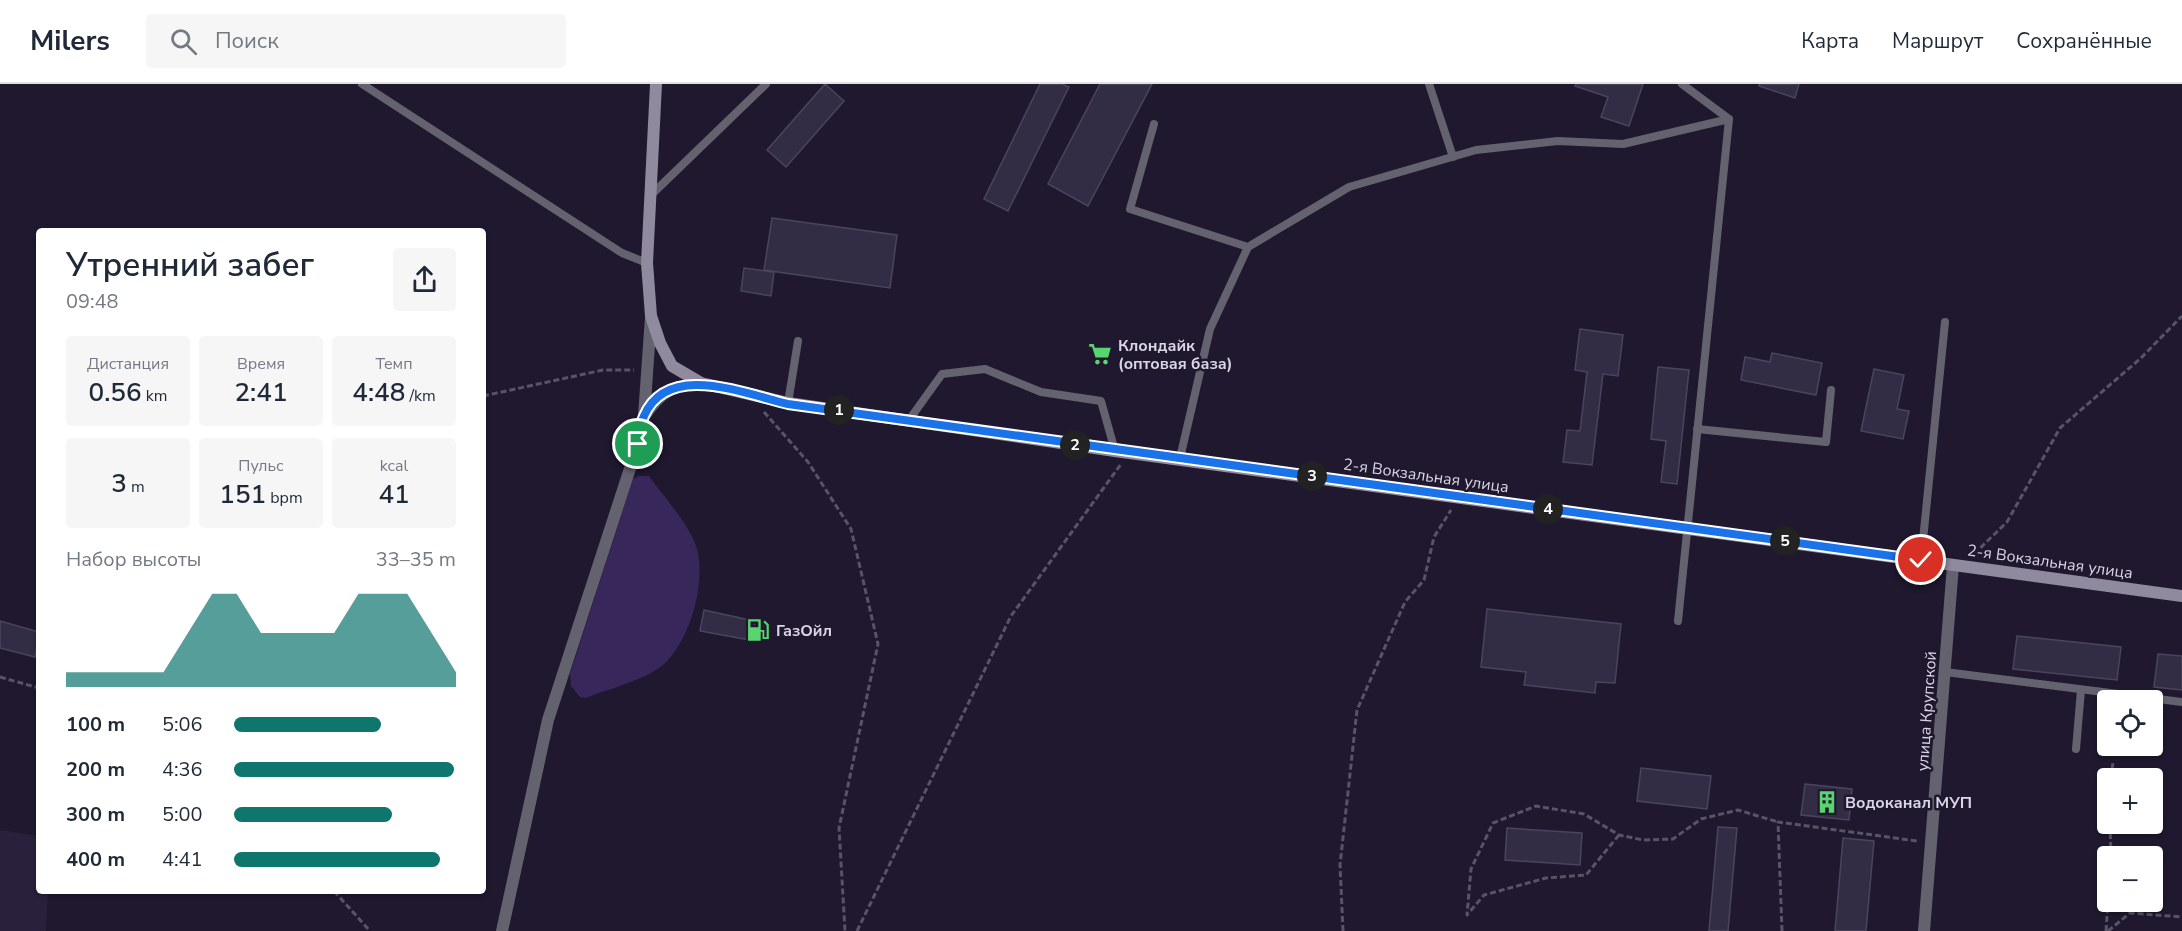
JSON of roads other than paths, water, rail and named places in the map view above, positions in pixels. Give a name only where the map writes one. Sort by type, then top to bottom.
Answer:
[{"type":"main road","points":[[651,316],[647,263],[656,84]]},
{"type":"main road","name":"2-я Вокзальная улица","points":[[651,316],[660,343],[672,366],[701,383],[788,404],[1115,451],[1460,496],[2182,596]]},
{"type":"street","points":[[502,931],[548,720],[638,444],[644,416],[651,316]]},
{"type":"street","points":[[644,416],[655,400],[667,390],[701,383]]},
{"type":"street","name":"улица Крупской","points":[[1924,931],[1944,672],[1958,565]]},
{"type":"lane","points":[[362,84],[622,253],[647,263]]},
{"type":"lane","points":[[649,196],[766,84]]},
{"type":"lane","points":[[1429,84],[1453,157]]},
{"type":"lane","points":[[1682,84],[1729,119]]},
{"type":"lane","points":[[1180,458],[1210,329],[1248,247],[1349,187],[1476,150],[1558,141],[1623,144],[1729,119]]},
{"type":"lane","points":[[1678,621],[1729,119]]},
{"type":"lane","points":[[1154,124],[1130,209],[1248,247]]},
{"type":"lane","points":[[1921,560],[1945,322]]},
{"type":"lane","points":[[788,404],[798,341]]},
{"type":"lane","points":[[909,420],[942,374],[984,369],[1041,392],[1101,401],[1115,451]]},
{"type":"lane","points":[[1697,429],[1826,442],[1831,390]]},
{"type":"lane","points":[[1944,672],[2182,702]]},
{"type":"lane","points":[[2076,749],[2081,690]]},
{"type":"place","name":"Клондайк (оптовая база)","points":[[1100,354]]},
{"type":"place","name":"ГазОйл","points":[[758,630]]},
{"type":"place","name":"Водоканал МУП","points":[[1827,802]]}]
